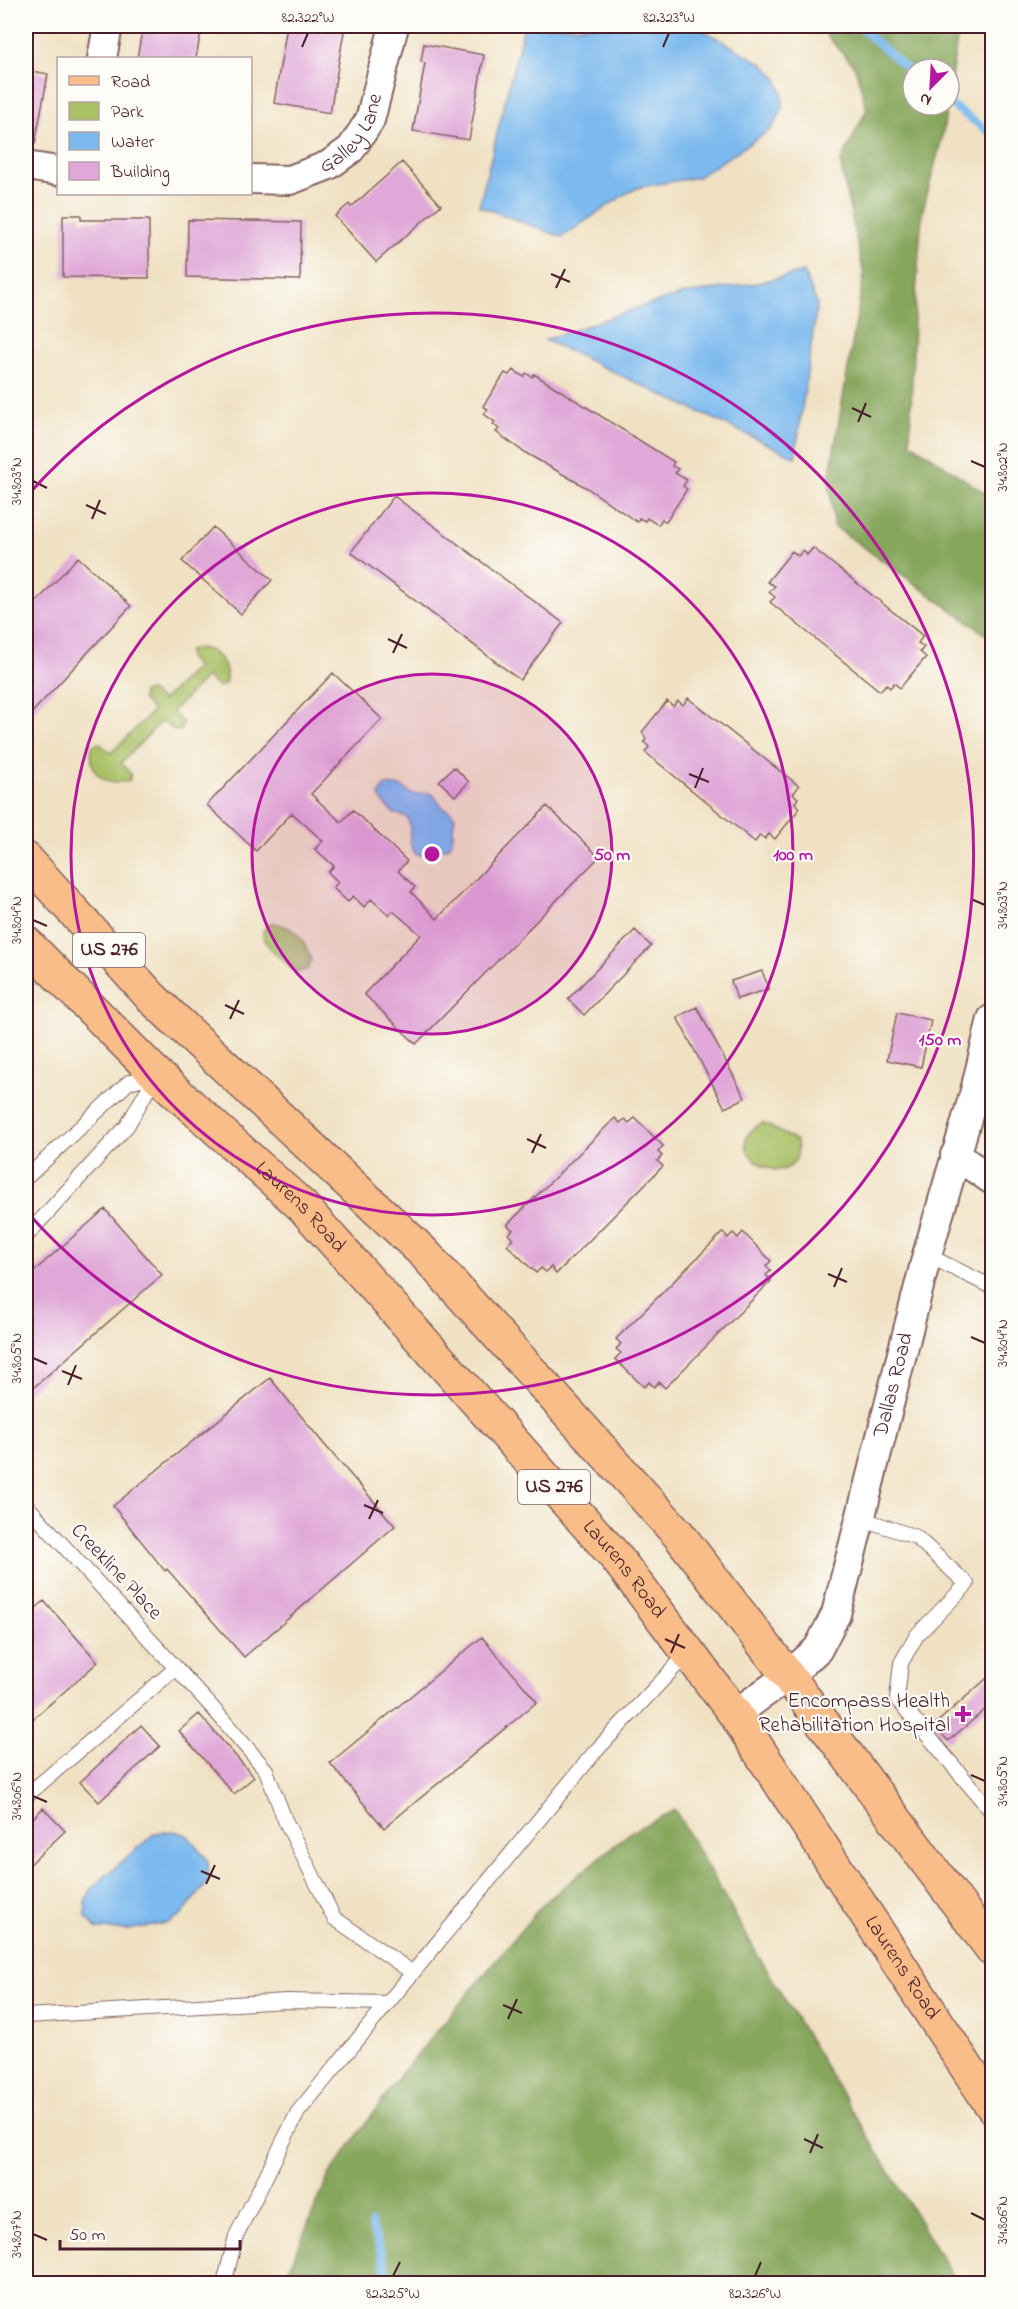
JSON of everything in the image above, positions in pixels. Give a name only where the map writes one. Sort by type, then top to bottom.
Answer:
[{"type":"main road","name":"US 276","points":[[26,859],[152,998],[423,1252],[679,1535],[993,1949]]},
{"type":"main road","name":"Laurens Road","points":[[26,943],[156,1074],[302,1206],[615,1557],[735,1714],[993,2106]]},
{"type":"main road","points":[[156,1074],[195,1039]]},
{"type":"street","points":[[102,57],[108,26]]},
{"type":"street","name":"Galley Lane","points":[[252,179],[290,180],[329,165],[351,149],[370,120],[394,26]]},
{"type":"street","points":[[26,166],[57,171]]},
{"type":"street","name":"Dallas Road","points":[[735,1714],[788,1676],[818,1649],[836,1614],[927,1255],[975,1091],[993,1019]]},
{"type":"street","points":[[955,1155],[993,1180]]},
{"type":"lane","points":[[26,1178],[129,1082],[156,1074]]},
{"type":"lane","points":[[26,1236],[127,1126],[156,1074]]},
{"type":"lane","points":[[927,1255],[993,1287]]},
{"type":"lane","name":"Creekline Place","points":[[26,1505],[235,1732],[266,1770],[285,1820],[334,1918],[413,1973]]},
{"type":"lane","points":[[860,1518],[916,1537],[967,1584],[917,1635],[901,1663],[897,1699],[993,1812]]},
{"type":"lane","points":[[224,2283],[236,2236],[298,2112],[594,1753],[688,1653]]},
{"type":"lane","points":[[26,1796],[176,1668]]},
{"type":"lane","points":[[26,2016],[287,2001],[388,2003]]},
{"type":"green space","points":[[818,26],[959,26],[954,57],[901,57],[901,117],[945,117],[922,213],[914,321],[910,442],[992,498],[992,639],[834,526],[829,479],[864,275],[840,163],[867,109],[855,67]]},
{"type":"green space","points":[[201,648],[218,656],[222,661],[226,671],[225,684],[218,687],[206,677],[172,712],[183,723],[181,731],[175,731],[162,721],[121,763],[131,774],[129,781],[111,781],[99,776],[92,764],[92,746],[99,743],[111,753],[153,711],[142,699],[143,692],[150,691],[162,701],[197,667],[189,659],[188,652],[191,649]]},
{"type":"green space","points":[[272,923],[287,927],[302,940],[311,960],[308,969],[300,972],[294,971],[270,947],[263,934],[265,928]]},
{"type":"green space","points":[[763,1123],[797,1141],[796,1159],[788,1168],[775,1169],[762,1165],[752,1156],[746,1146],[749,1134]]},
{"type":"green space","points":[[675,1810],[759,1957],[957,2283],[283,2283],[329,2175],[401,2074],[543,1904],[631,1832]]},
{"type":"water","points":[[524,26],[696,26],[763,64],[776,77],[782,92],[783,107],[770,130],[698,177],[640,187],[627,193],[562,237],[479,206]]},
{"type":"water","points":[[804,272],[817,304],[795,457],[545,340],[684,294],[757,283]]},
{"type":"water","points":[[385,785],[402,787],[412,794],[432,793],[443,808],[449,810],[455,817],[449,847],[428,856],[416,854],[410,840],[407,819],[394,814],[379,796]]},
{"type":"water","points":[[174,1831],[187,1835],[208,1860],[208,1882],[182,1915],[169,1923],[127,1930],[97,1929],[86,1917],[85,1901],[94,1886],[155,1833]]},
{"type":"building","points":[[143,26],[202,26],[196,57],[137,57]]},
{"type":"building","points":[[287,26],[345,26],[330,113],[274,103]]},
{"type":"building","points":[[424,44],[484,55],[469,140],[413,131],[425,63],[421,62]]},
{"type":"building","points":[[26,70],[48,74],[35,144],[26,143]]},
{"type":"building","points":[[402,162],[441,205],[376,262],[335,216],[349,204],[351,207]]},
{"type":"building","points":[[63,215],[81,215],[81,220],[149,220],[149,278],[63,277]]},
{"type":"building","points":[[188,220],[301,222],[300,280],[187,277]]},
{"type":"building","points":[[513,370],[524,377],[526,373],[532,377],[534,374],[674,462],[672,466],[678,469],[675,473],[687,480],[683,486],[687,489],[666,522],[662,519],[658,525],[647,518],[645,521],[639,518],[637,522],[496,432],[499,429],[493,424],[495,422],[484,414],[488,409],[483,406],[505,373],[509,375]]},
{"type":"building","points":[[394,496],[563,623],[520,680],[351,552]]},
{"type":"building","points":[[213,527],[272,580],[241,614],[182,561]]},
{"type":"building","points":[[813,548],[923,636],[918,643],[924,647],[920,652],[926,657],[900,688],[894,683],[890,688],[886,684],[880,691],[770,602],[775,597],[769,592],[775,586],[767,582],[792,551],[798,556],[803,550],[807,555]]},
{"type":"building","points":[[78,557],[131,606],[26,719],[26,613]]},
{"type":"building","points":[[333,673],[382,719],[311,794],[341,822],[353,810],[407,861],[398,871],[415,887],[411,892],[437,919],[547,806],[599,857],[416,1044],[364,994],[421,935],[393,911],[389,915],[371,899],[364,907],[353,896],[348,902],[333,888],[338,882],[328,872],[334,866],[315,849],[323,841],[292,813],[256,851],[207,805]]},
{"type":"building","points":[[688,698],[799,786],[793,794],[798,798],[795,803],[800,808],[775,839],[769,834],[765,839],[760,835],[755,842],[645,752],[649,747],[644,742],[646,739],[642,732],[667,701],[673,706],[678,701],[683,705]]},
{"type":"building","points":[[454,767],[469,782],[455,796],[439,781]]},
{"type":"building","points":[[635,930],[651,946],[584,1015],[568,999]]},
{"type":"building","points":[[762,971],[769,989],[737,999],[731,981]]},
{"type":"building","points":[[697,1007],[745,1098],[725,1108],[677,1017]]},
{"type":"building","points":[[897,1013],[931,1020],[921,1067],[887,1060]]},
{"type":"building","points":[[615,1118],[620,1123],[625,1119],[629,1123],[635,1118],[663,1146],[658,1152],[662,1156],[657,1161],[663,1166],[556,1274],[551,1267],[546,1272],[541,1268],[536,1273],[507,1245],[513,1239],[508,1234],[513,1230],[507,1225]]},
{"type":"building","points":[[105,1209],[162,1275],[26,1394],[26,1278]]},
{"type":"building","points":[[723,1232],[728,1238],[733,1233],[738,1238],[743,1232],[771,1261],[766,1266],[771,1271],[766,1275],[771,1281],[665,1388],[659,1382],[654,1387],[649,1382],[644,1387],[615,1359],[621,1353],[616,1349],[621,1344],[616,1339]]},
{"type":"building","points":[[270,1378],[395,1526],[244,1657],[167,1569],[165,1571],[113,1506]]},
{"type":"building","points":[[44,1601],[98,1662],[26,1725],[26,1617]]},
{"type":"building","points":[[482,1637],[537,1702],[384,1828],[330,1763]]},
{"type":"building","name":"Encompass Health Rehabilitation Hospital","points":[[993,1673],[993,1703],[948,1741],[934,1725]]},
{"type":"building","points":[[199,1714],[254,1777],[234,1794],[179,1731]]},
{"type":"building","points":[[141,1725],[160,1746],[99,1802],[80,1782]]},
{"type":"building","points":[[43,1808],[65,1831],[26,1868],[26,1825]]},
{"type":"waterway","points":[[858,26],[901,64]]},
{"type":"waterway","points":[[961,112],[992,134]]},
{"type":"waterway","points":[[371,2223],[389,2284]]},
{"type":"place","name":"Encompass Health Rehabilitation Hospital","points":[[963,1714]]}]
